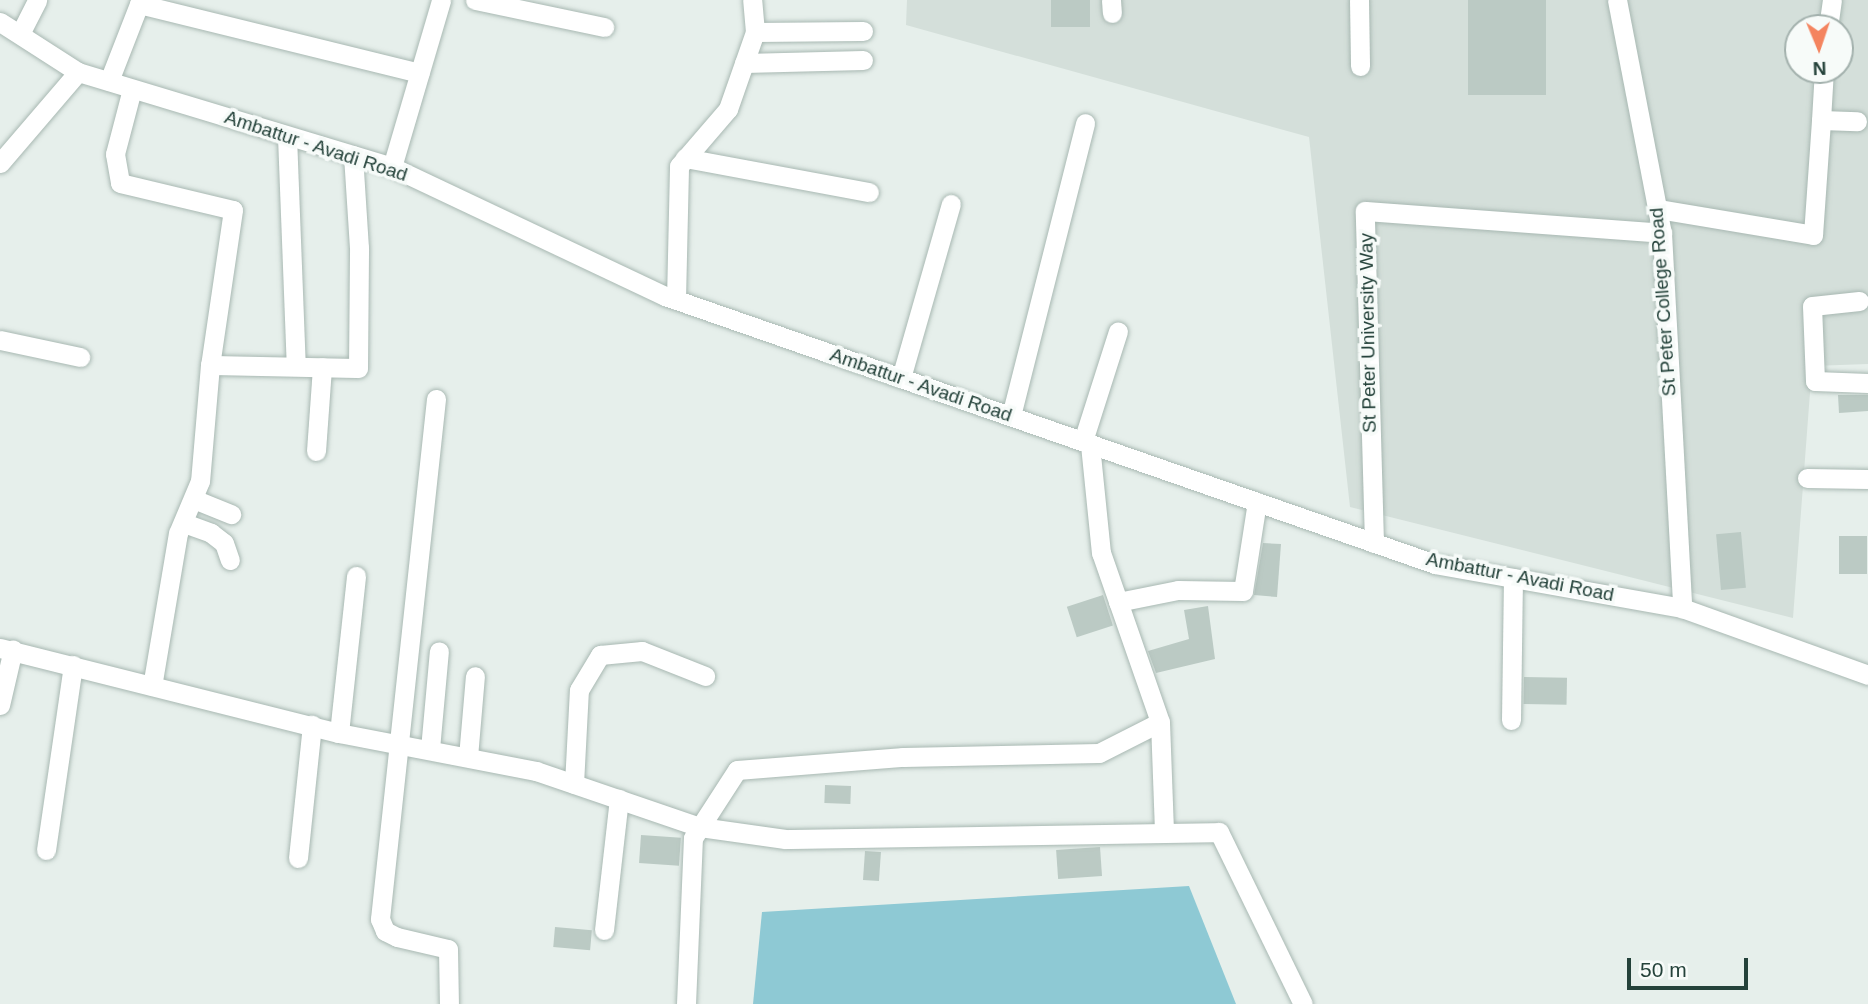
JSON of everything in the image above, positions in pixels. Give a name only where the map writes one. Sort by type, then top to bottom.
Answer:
[{"type":"street","points":[[20,34],[37,0]]},
{"type":"street","points":[[392,167],[441,0]]},
{"type":"street","points":[[474,0],[604,27]]},
{"type":"street","points":[[676,300],[679,166],[728,109],[755,32],[752,0]]},
{"type":"street","points":[[1359,0],[1360,66]]},
{"type":"street","name":"St Peter College Road","points":[[1618,0],[1662,233],[1682,608]]},
{"type":"street","points":[[109,81],[141,2],[420,73]]},
{"type":"street","name":"Ambattur - Avadi Road","points":[[0,22],[78,72],[392,167],[676,300],[1435,564],[1682,608],[1868,676]]},
{"type":"street","points":[[755,32],[863,31]]},
{"type":"street","points":[[744,63],[863,60]]},
{"type":"street","points":[[0,163],[78,72]]},
{"type":"street","points":[[1658,209],[1813,235],[1823,84]]},
{"type":"street","points":[[132,89],[115,154],[120,183],[233,210],[210,365],[196,500],[184,523],[152,687]]},
{"type":"street","points":[[1821,120],[1857,121]]},
{"type":"street","points":[[1011,416],[1085,123]]},
{"type":"street","points":[[287,135],[296,366]]},
{"type":"street","points":[[210,365],[358,368],[359,248],[353,155]]},
{"type":"street","points":[[685,158],[869,192]]},
{"type":"street","points":[[901,378],[951,204]]},
{"type":"street","name":"St Peter University Way","points":[[1374,543],[1365,211],[1662,233]]},
{"type":"street","points":[[1859,301],[1812,306],[1815,381],[1868,383]]},
{"type":"street","points":[[1118,331],[1087,443],[1101,553],[1160,722],[1164,832]]},
{"type":"street","points":[[0,340],[80,357]]},
{"type":"street","points":[[316,451],[322,367]]},
{"type":"street","points":[[436,399],[380,919],[385,931],[397,937],[448,949],[449,1004]]},
{"type":"street","points":[[1807,478],[1868,479]]},
{"type":"street","points":[[196,500],[231,514]]},
{"type":"street","points":[[1118,602],[1178,590],[1242,591],[1257,502]]},
{"type":"street","points":[[184,523],[211,533],[223,543],[230,560]]},
{"type":"street","points":[[339,733],[356,576]]},
{"type":"street","points":[[1511,720],[1513,578]]},
{"type":"street","points":[[0,705],[7,649],[339,733],[468,757],[575,784],[700,827],[785,839],[1219,832],[1303,1004]]},
{"type":"street","points":[[430,749],[439,650]]},
{"type":"street","points":[[575,784],[579,690],[600,654],[642,651],[705,676]]},
{"type":"street","points":[[46,850],[73,665]]},
{"type":"street","points":[[468,757],[475,676]]},
{"type":"street","points":[[686,1004],[693,838],[737,770],[904,757],[1099,753],[1160,722]]},
{"type":"street","points":[[298,858],[312,725]]},
{"type":"street","points":[[604,930],[619,799]]},
{"type":"shaded area","points":[[907,0],[1868,0],[1868,364],[1812,366],[1793,618],[1350,507],[1309,137],[906,25]]},
{"type":"water","points":[[1189,886],[1236,1004],[753,1004],[762,912]]},
{"type":"building","points":[[1051,0],[1090,0],[1090,27],[1051,27]]},
{"type":"building","points":[[1468,0],[1546,0],[1546,95],[1468,95]]},
{"type":"building","points":[[1838,395],[1868,395],[1868,411],[1839,413]]},
{"type":"building","points":[[1741,532],[1746,588],[1721,590],[1716,534]]},
{"type":"building","points":[[1839,536],[1867,536],[1867,574],[1839,574]]},
{"type":"building","points":[[1263,543],[1281,544],[1277,597],[1254,595]]},
{"type":"building","points":[[1103,595],[1113,625],[1077,637],[1067,607]]},
{"type":"building","points":[[1208,606],[1215,659],[1156,673],[1148,651],[1189,639],[1184,610]]},
{"type":"building","points":[[1524,677],[1567,678],[1567,705],[1524,704]]},
{"type":"building","points":[[825,785],[851,786],[850,804],[824,803]]},
{"type":"building","points":[[641,835],[681,838],[679,866],[639,863]]},
{"type":"building","points":[[1100,847],[1102,876],[1058,879],[1056,850]]},
{"type":"building","points":[[865,851],[881,852],[879,881],[863,880]]},
{"type":"building","points":[[555,927],[592,930],[590,950],[553,947]]}]
